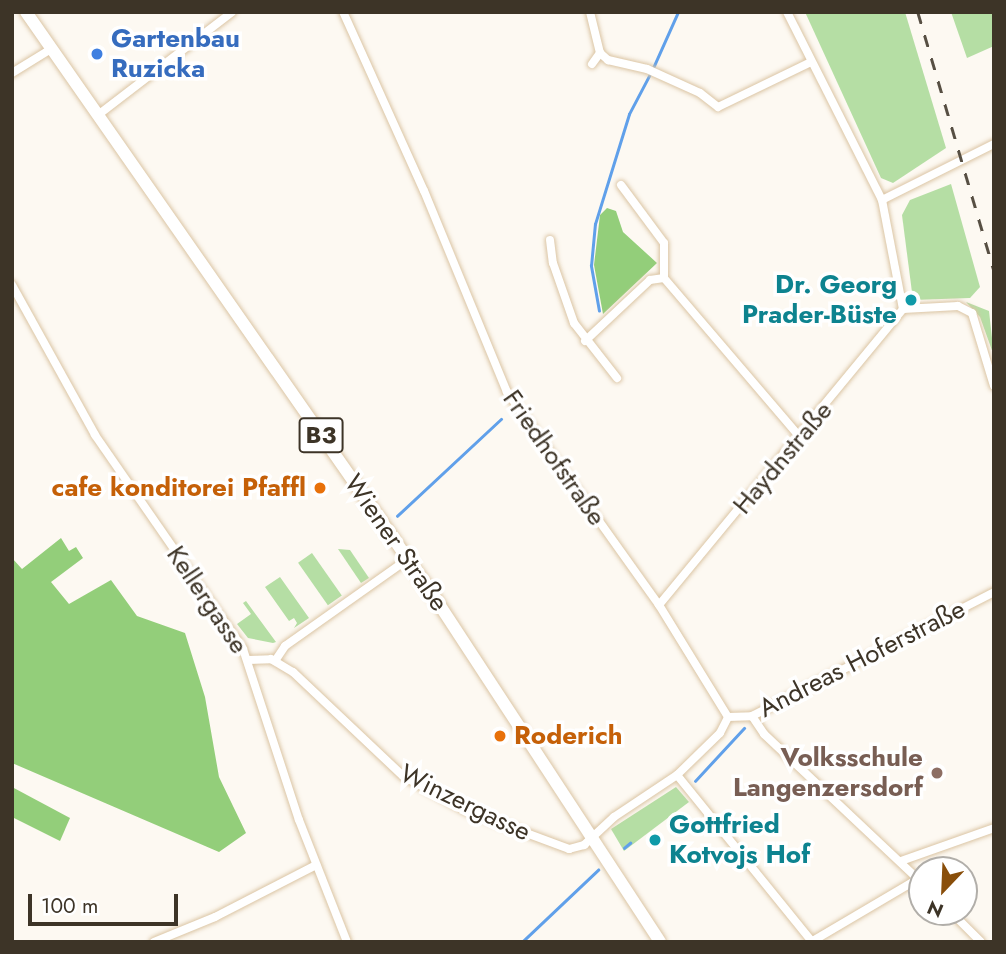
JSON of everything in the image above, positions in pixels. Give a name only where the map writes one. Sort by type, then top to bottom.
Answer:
[{"type":"main road","name":"Wiener Straße","points":[[26,12],[408,559],[594,836],[660,942]]},
{"type":"street","points":[[98,116],[232,12]]},
{"type":"street","name":"Friedhofstraße","points":[[343,12],[424,191],[507,392],[659,605],[728,717]]},
{"type":"street","points":[[590,12],[600,53],[617,64],[647,69],[700,93],[718,107],[811,62]]},
{"type":"street","points":[[788,12],[882,200],[903,309],[958,306],[972,313],[994,386]]},
{"type":"street","points":[[12,73],[51,49]]},
{"type":"street","points":[[592,64],[600,53]]},
{"type":"street","points":[[882,200],[994,144]]},
{"type":"street","points":[[621,186],[664,243],[664,278],[800,437]]},
{"type":"street","points":[[550,240],[553,263],[585,341],[617,378]]},
{"type":"street","points":[[585,341],[650,280],[664,278]]},
{"type":"street","name":"Kellergasse","points":[[12,285],[95,435],[248,660],[316,865],[347,942]]},
{"type":"street","name":"Haydnstraße","points":[[659,605],[903,309]]},
{"type":"street","points":[[248,660],[275,661],[285,646],[408,559]]},
{"type":"street","name":"Andreas Hoferstraße","points":[[728,717],[752,716],[994,592]]},
{"type":"street","name":"Winzergasse","points":[[275,661],[299,677],[403,776],[467,811],[565,848],[580,848],[594,836]]},
{"type":"street","points":[[752,716],[764,734],[908,868]]},
{"type":"street","points":[[594,836],[677,775],[720,733],[728,717]]},
{"type":"street","points":[[677,775],[812,942],[908,888]]},
{"type":"street","points":[[901,861],[994,828]]},
{"type":"street","points":[[154,942],[206,921],[316,865]]},
{"type":"street","points":[[965,926],[981,942]]},
{"type":"green space","points":[[805,12],[905,12],[946,148],[893,183],[881,178]]},
{"type":"green space","points":[[951,12],[994,12],[994,46],[967,58]]},
{"type":"green space","points":[[951,184],[980,287],[970,298],[913,300],[902,215],[910,200]]},
{"type":"green space","points":[[607,208],[616,211],[623,232],[657,263],[603,314],[594,265],[600,215]]},
{"type":"green space","points":[[966,302],[989,311],[994,356],[980,317]]},
{"type":"green space","points":[[61,538],[69,551],[76,547],[83,558],[51,582],[69,604],[111,580],[137,616],[185,633],[205,697],[219,777],[246,833],[219,852],[12,763],[12,558],[22,569]]},
{"type":"green space","points":[[338,549],[350,550],[369,578],[361,583]]},
{"type":"green space","points":[[312,553],[342,596],[328,605],[298,563]]},
{"type":"green space","points":[[280,577],[309,618],[294,628],[297,623],[294,618],[289,621],[265,587]]},
{"type":"green space","points":[[246,601],[276,642],[248,638],[237,624],[251,614],[243,603]]},
{"type":"green space","points":[[12,787],[70,818],[60,841],[12,817]]},
{"type":"green space","points":[[676,787],[689,802],[624,851],[611,829]]},
{"type":"waterway","points":[[653,68],[678,12]]},
{"type":"waterway","points":[[599,311],[591,266],[595,224],[629,114],[650,74]]},
{"type":"waterway","points":[[397,516],[501,419]]},
{"type":"waterway","points":[[695,781],[744,728]]},
{"type":"waterway","points":[[624,848],[630,843]]},
{"type":"waterway","points":[[522,942],[598,870]]},
{"type":"railway","points":[[918,12],[994,271]]},
{"type":"place","name":"Gartenbau Ruzicka","points":[[97,54]]},
{"type":"place","name":"Dr. Georg Prader-Büste","points":[[911,300]]},
{"type":"place","name":"cafe konditorei Pfaffl","points":[[320,488]]},
{"type":"place","name":"Roderich","points":[[500,736]]},
{"type":"place","name":"Volksschule Langenzersdorf","points":[[937,773]]},
{"type":"place","name":"Gottfried Kotvojs Hof","points":[[655,840]]}]
